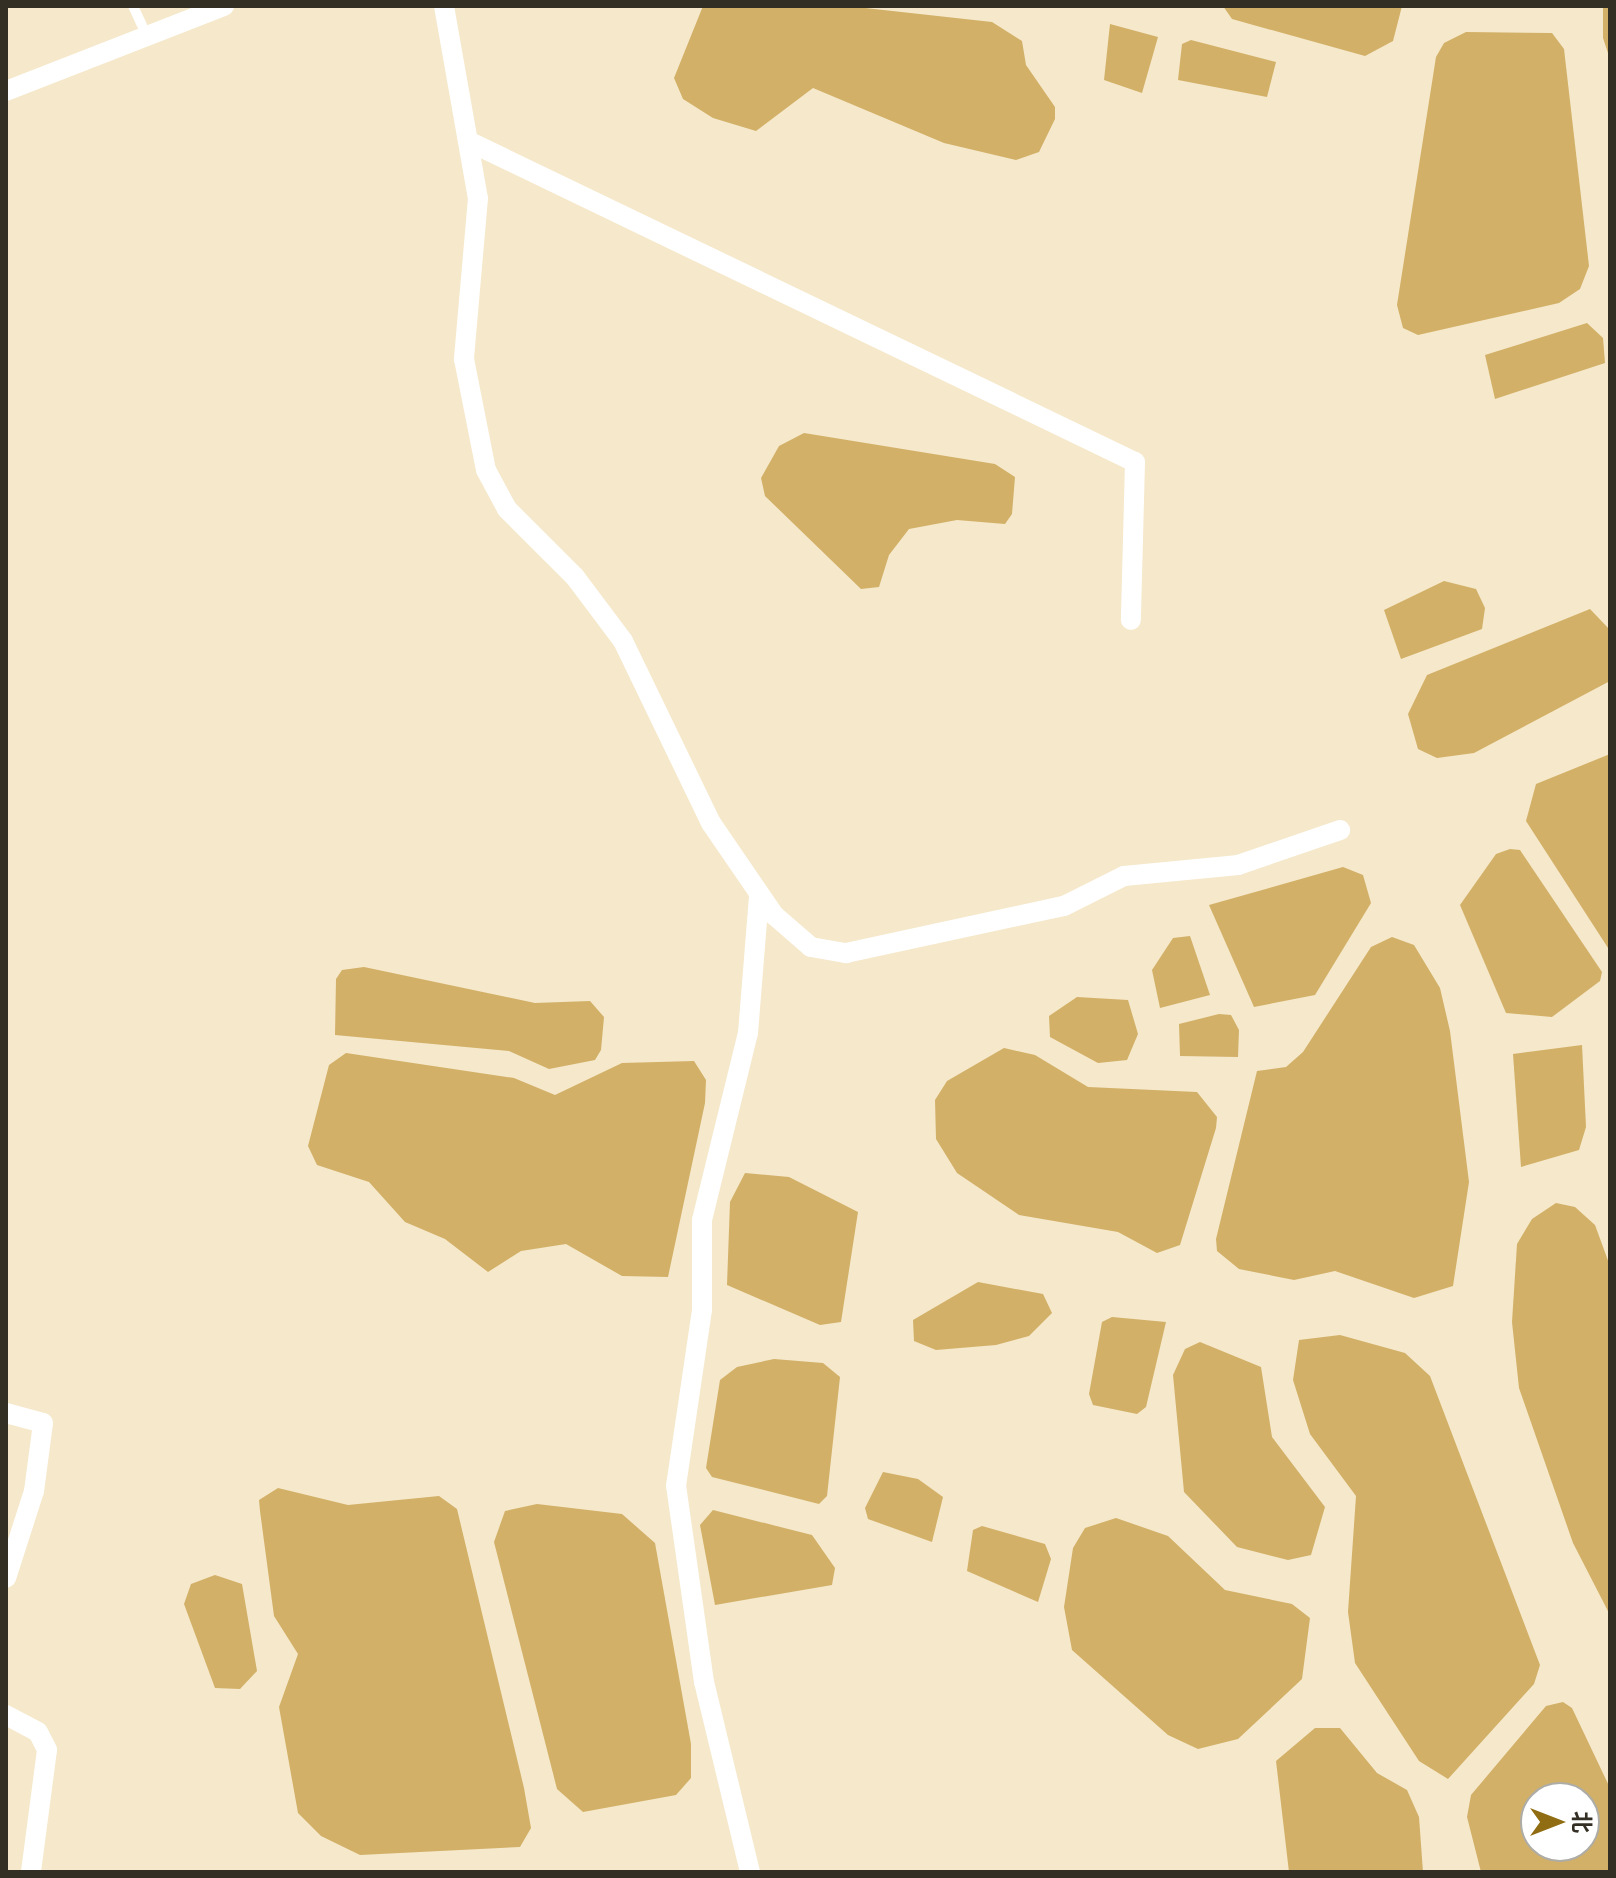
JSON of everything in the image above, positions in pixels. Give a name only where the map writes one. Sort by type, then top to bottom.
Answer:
[{"type":"street","points":[[6,91],[224,6]]},
{"type":"street","points":[[444,6],[478,198],[464,359],[486,470],[507,509],[575,577],[623,641],[711,823],[759,896],[811,947],[838,954],[1064,906],[1124,876],[1238,865],[1340,830]]},
{"type":"street","points":[[468,141],[1135,462],[1131,620]]},
{"type":"street","points":[[750,1872],[704,1682],[676,1486],[702,1310],[702,1220],[748,1033],[759,896]]},
{"type":"street","points":[[6,1413],[43,1423],[34,1491],[6,1578]]},
{"type":"street","points":[[6,1715],[38,1732],[47,1750],[31,1872]]},
{"type":"lane","points":[[133,6],[147,36]]},
{"type":"shaded area","points":[[703,6],[847,6],[992,22],[1022,41],[1026,65],[1055,107],[1055,119],[1039,152],[1016,160],[944,143],[813,88],[756,131],[713,118],[683,99],[674,78]]},
{"type":"shaded area","points":[[1223,6],[1402,6],[1393,41],[1365,56],[1232,19]]},
{"type":"shaded area","points":[[1603,6],[1610,6],[1610,59],[1603,38]]},
{"type":"shaded area","points":[[1110,24],[1158,37],[1142,93],[1104,80]]},
{"type":"shaded area","points":[[1466,32],[1552,33],[1564,49],[1589,266],[1580,289],[1559,303],[1418,335],[1403,328],[1397,305],[1436,57],[1444,43]]},
{"type":"shaded area","points":[[1191,40],[1276,62],[1267,97],[1178,80],[1182,44]]},
{"type":"shaded area","points":[[1587,323],[1603,338],[1605,363],[1495,399],[1485,355]]},
{"type":"shaded area","points":[[804,433],[995,464],[1015,477],[1012,514],[1005,524],[957,520],[909,529],[889,555],[879,587],[861,589],[765,496],[761,478],[779,446]]},
{"type":"shaded area","points":[[1444,581],[1476,589],[1485,608],[1482,629],[1401,659],[1384,610]]},
{"type":"shaded area","points":[[1590,609],[1610,630],[1610,681],[1474,753],[1437,758],[1418,749],[1408,714],[1427,675]]},
{"type":"shaded area","points":[[1610,754],[1610,951],[1526,821],[1536,784]]},
{"type":"shaded area","points":[[1510,849],[1520,850],[1602,972],[1600,981],[1552,1017],[1506,1013],[1460,905],[1496,854]]},
{"type":"shaded area","points":[[1343,867],[1363,875],[1371,903],[1315,995],[1254,1007],[1209,905]]},
{"type":"shaded area","points":[[1190,936],[1210,995],[1160,1008],[1152,970],[1173,938]]},
{"type":"shaded area","points":[[1392,937],[1414,945],[1440,988],[1450,1031],[1469,1182],[1453,1286],[1414,1298],[1335,1271],[1294,1280],[1239,1269],[1217,1251],[1216,1239],[1257,1071],[1286,1067],[1303,1052],[1371,947]]},
{"type":"shaded area","points":[[364,967],[535,1003],[590,1001],[604,1017],[601,1050],[595,1060],[549,1069],[509,1051],[335,1035],[336,979],[342,970]]},
{"type":"shaded area","points":[[1077,997],[1128,1000],[1138,1034],[1127,1060],[1098,1063],[1050,1037],[1049,1016]]},
{"type":"shaded area","points":[[1219,1014],[1231,1015],[1239,1030],[1238,1057],[1180,1056],[1179,1024]]},
{"type":"shaded area","points":[[1582,1045],[1586,1127],[1579,1150],[1521,1167],[1513,1054]]},
{"type":"shaded area","points":[[1004,1048],[1035,1055],[1088,1087],[1197,1092],[1217,1117],[1216,1128],[1180,1245],[1157,1253],[1118,1232],[1019,1215],[957,1173],[936,1139],[935,1100],[947,1081]]},
{"type":"shaded area","points":[[346,1053],[514,1078],[555,1095],[622,1063],[694,1061],[706,1080],[705,1103],[668,1277],[622,1276],[566,1244],[521,1251],[488,1272],[445,1239],[405,1222],[369,1182],[317,1165],[308,1146],[329,1065]]},
{"type":"shaded area","points":[[745,1173],[789,1177],[858,1212],[841,1322],[820,1325],[727,1285],[730,1202]]},
{"type":"shaded area","points":[[1556,1203],[1575,1207],[1595,1225],[1610,1266],[1610,1615],[1573,1543],[1519,1388],[1512,1322],[1517,1244],[1532,1219]]},
{"type":"shaded area","points":[[978,1282],[1043,1294],[1052,1313],[1029,1336],[996,1345],[936,1350],[914,1341],[913,1320]]},
{"type":"shaded area","points":[[1112,1317],[1166,1322],[1146,1407],[1137,1414],[1093,1405],[1089,1394],[1102,1322]]},
{"type":"shaded area","points":[[1340,1335],[1405,1353],[1430,1376],[1540,1665],[1534,1684],[1448,1779],[1419,1761],[1355,1663],[1348,1612],[1356,1496],[1310,1434],[1293,1380],[1299,1340]]},
{"type":"shaded area","points":[[1200,1342],[1261,1367],[1272,1437],[1325,1507],[1311,1555],[1288,1560],[1237,1547],[1184,1492],[1173,1375],[1185,1349]]},
{"type":"shaded area","points":[[774,1359],[823,1363],[840,1377],[827,1496],[819,1504],[712,1477],[706,1468],[720,1380],[737,1367]]},
{"type":"shaded area","points":[[883,1472],[918,1479],[943,1497],[932,1542],[868,1519],[865,1508]]},
{"type":"shaded area","points":[[278,1488],[348,1505],[439,1496],[457,1509],[524,1788],[531,1828],[520,1847],[360,1855],[321,1836],[298,1813],[279,1707],[298,1654],[274,1616],[259,1500]]},
{"type":"shaded area","points":[[537,1504],[622,1514],[655,1543],[691,1744],[691,1778],[676,1795],[583,1812],[557,1789],[494,1542],[505,1511]]},
{"type":"shaded area","points":[[713,1510],[812,1535],[835,1568],[832,1585],[715,1605],[700,1525]]},
{"type":"shaded area","points":[[1116,1518],[1168,1536],[1225,1590],[1292,1604],[1310,1618],[1302,1679],[1238,1739],[1198,1749],[1168,1735],[1072,1650],[1064,1607],[1073,1548],[1085,1528]]},
{"type":"shaded area","points":[[982,1526],[1045,1544],[1051,1559],[1038,1602],[967,1571],[973,1530]]},
{"type":"shaded area","points":[[215,1575],[242,1584],[257,1671],[240,1689],[215,1688],[184,1604],[191,1584]]},
{"type":"shaded area","points":[[1563,1702],[1572,1708],[1610,1788],[1610,1872],[1481,1872],[1467,1817],[1471,1795],[1546,1706]]},
{"type":"shaded area","points":[[1315,1728],[1340,1728],[1377,1773],[1407,1790],[1419,1817],[1423,1872],[1289,1872],[1276,1761]]}]
